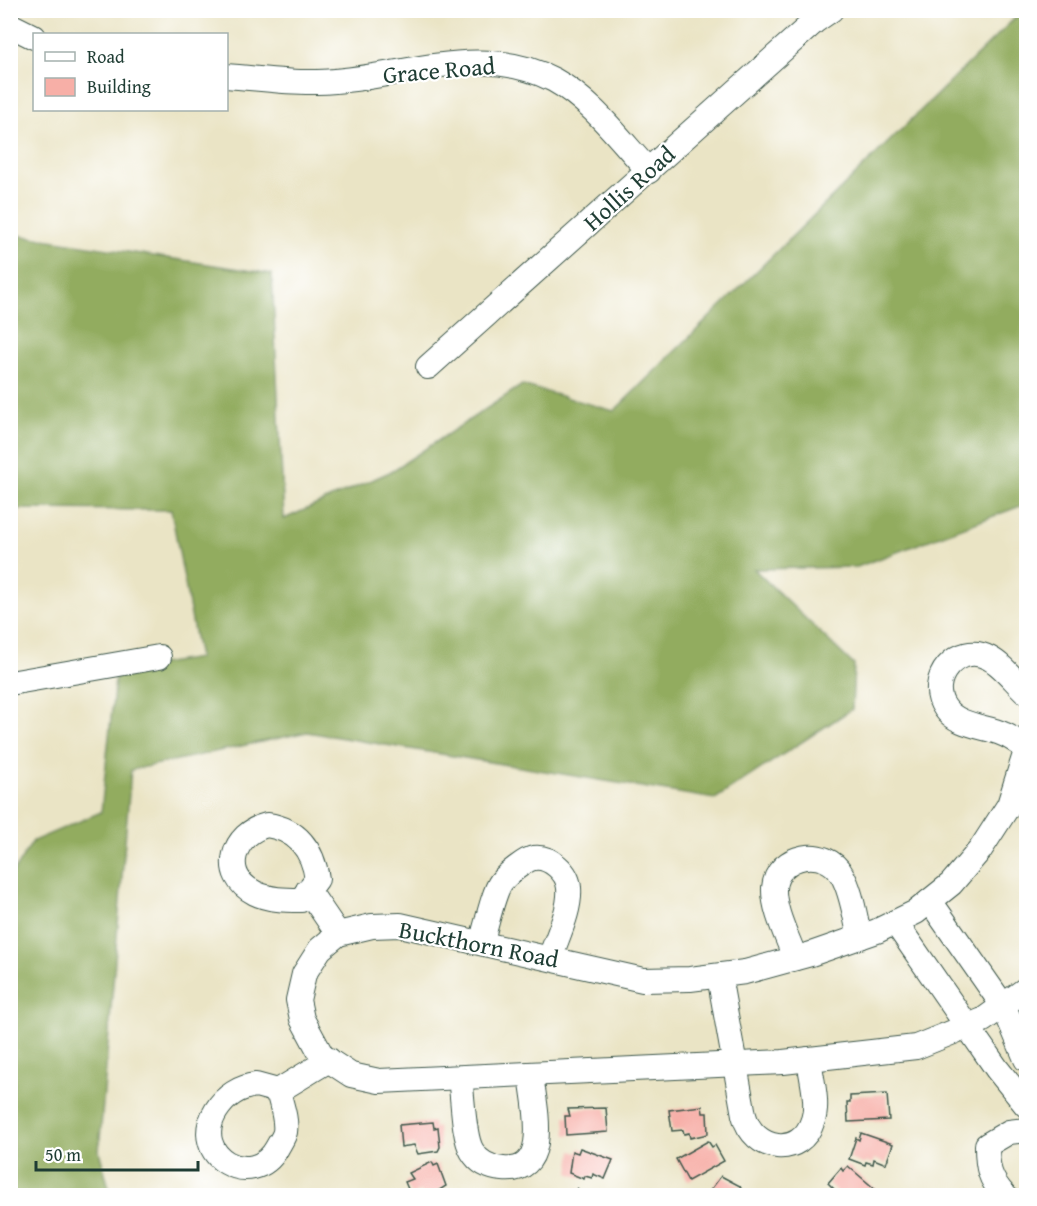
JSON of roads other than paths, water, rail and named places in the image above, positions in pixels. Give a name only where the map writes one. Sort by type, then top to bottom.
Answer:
[{"type":"street","name":"Hollis Road","points":[[428,367],[815,21],[831,10]]},
{"type":"street","points":[[10,25],[33,36]]},
{"type":"street","name":"Grace Road","points":[[228,76],[318,82],[463,63],[511,64],[556,81],[582,99],[649,171]]},
{"type":"street","points":[[1026,692],[989,658],[976,654],[955,659],[945,668],[939,682],[939,696],[945,709],[956,718],[1003,734],[1026,749]]},
{"type":"street","points":[[10,683],[159,657]]},
{"type":"street","name":"Buckthorn Road","points":[[338,934],[372,926],[400,925],[643,980],[719,976],[745,972],[860,937],[916,912],[930,901],[951,884],[980,850],[1009,805],[1026,749]]},
{"type":"street","points":[[795,958],[774,890],[782,869],[794,860],[805,856],[820,857],[833,863],[843,875],[860,937]]},
{"type":"street","points":[[481,943],[501,882],[530,858],[537,857],[551,861],[562,871],[569,884],[569,899],[550,958]]},
{"type":"street","points":[[308,890],[338,934],[320,949],[304,974],[298,1000],[302,1019],[322,1056],[351,1075],[379,1081],[735,1065],[916,1047],[968,1028],[1004,1007],[1026,989]]},
{"type":"street","points":[[930,901],[1004,1007],[1026,1059]]},
{"type":"street","points":[[895,922],[968,1028],[1026,1105]]},
{"type":"street","points":[[719,976],[746,1125],[761,1141],[782,1147],[796,1142],[807,1132],[814,1119],[808,1059]]},
{"type":"street","points":[[278,1091],[329,1060]]},
{"type":"street","points":[[460,1078],[469,1143],[482,1163],[492,1168],[507,1170],[521,1166],[532,1156],[539,1142],[531,1075]]},
{"type":"street","points":[[1005,1196],[993,1182],[987,1168],[987,1145],[1009,1132],[1026,1130]]}]
